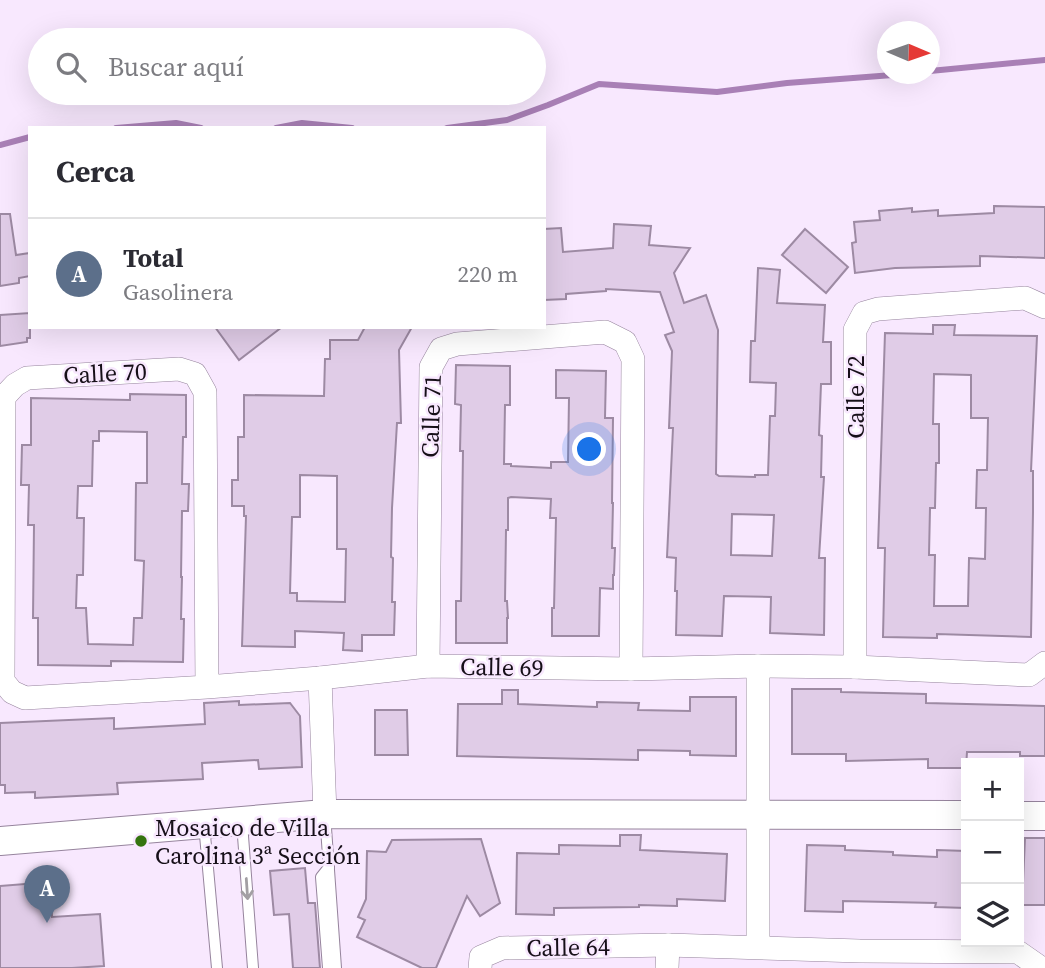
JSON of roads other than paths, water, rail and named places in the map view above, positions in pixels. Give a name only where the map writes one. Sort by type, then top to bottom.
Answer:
[{"type":"street","name":"Calle 72","points":[[856,667],[855,330],[864,313],[878,309],[1025,298],[1045,307]]},
{"type":"street","name":"Calle 71","points":[[429,666],[431,366],[441,349],[457,344],[605,332],[625,342],[633,359],[631,669]]},
{"type":"street","name":"Calle 70","points":[[12,692],[3,681],[4,397],[15,385],[27,378],[179,369],[195,374],[205,392],[207,687]]},
{"type":"street","name":"Calle 69","points":[[12,692],[25,698],[207,687],[429,666],[631,669],[856,667],[1029,674],[1045,663]]},
{"type":"street","points":[[758,666],[758,947]]},
{"type":"street","points":[[320,678],[325,814]]},
{"type":"street","points":[[0,841],[325,814],[961,815]]},
{"type":"street","points":[[1024,816],[1045,816]]},
{"type":"street","points":[[667,968],[668,945]]},
{"type":"street","name":"Calle 64","points":[[480,968],[481,957],[502,948],[668,945],[758,947],[860,959],[1018,952],[1041,968]]},
{"type":"lane","points":[[325,814],[336,968]]},
{"type":"lane","points":[[242,821],[253,968]]},
{"type":"lane","points":[[204,824],[217,968]]},
{"type":"lane","points":[[328,968],[321,877],[329,867]]},
{"type":"waterway","points":[[940,70],[1045,60]]},
{"type":"waterway","points":[[462,126],[507,120],[599,84],[717,92],[877,76]]},
{"type":"waterway","points":[[140,126],[176,123],[191,126]]},
{"type":"waterway","points":[[286,126],[302,123],[332,126]]},
{"type":"waterway","points":[[0,145],[28,138]]},
{"type":"place","name":"Mosaico de Villa Carolina 3ª Sección","points":[[141,841]]},
{"type":"place","name":"Total","points":[[47,923]]}]
